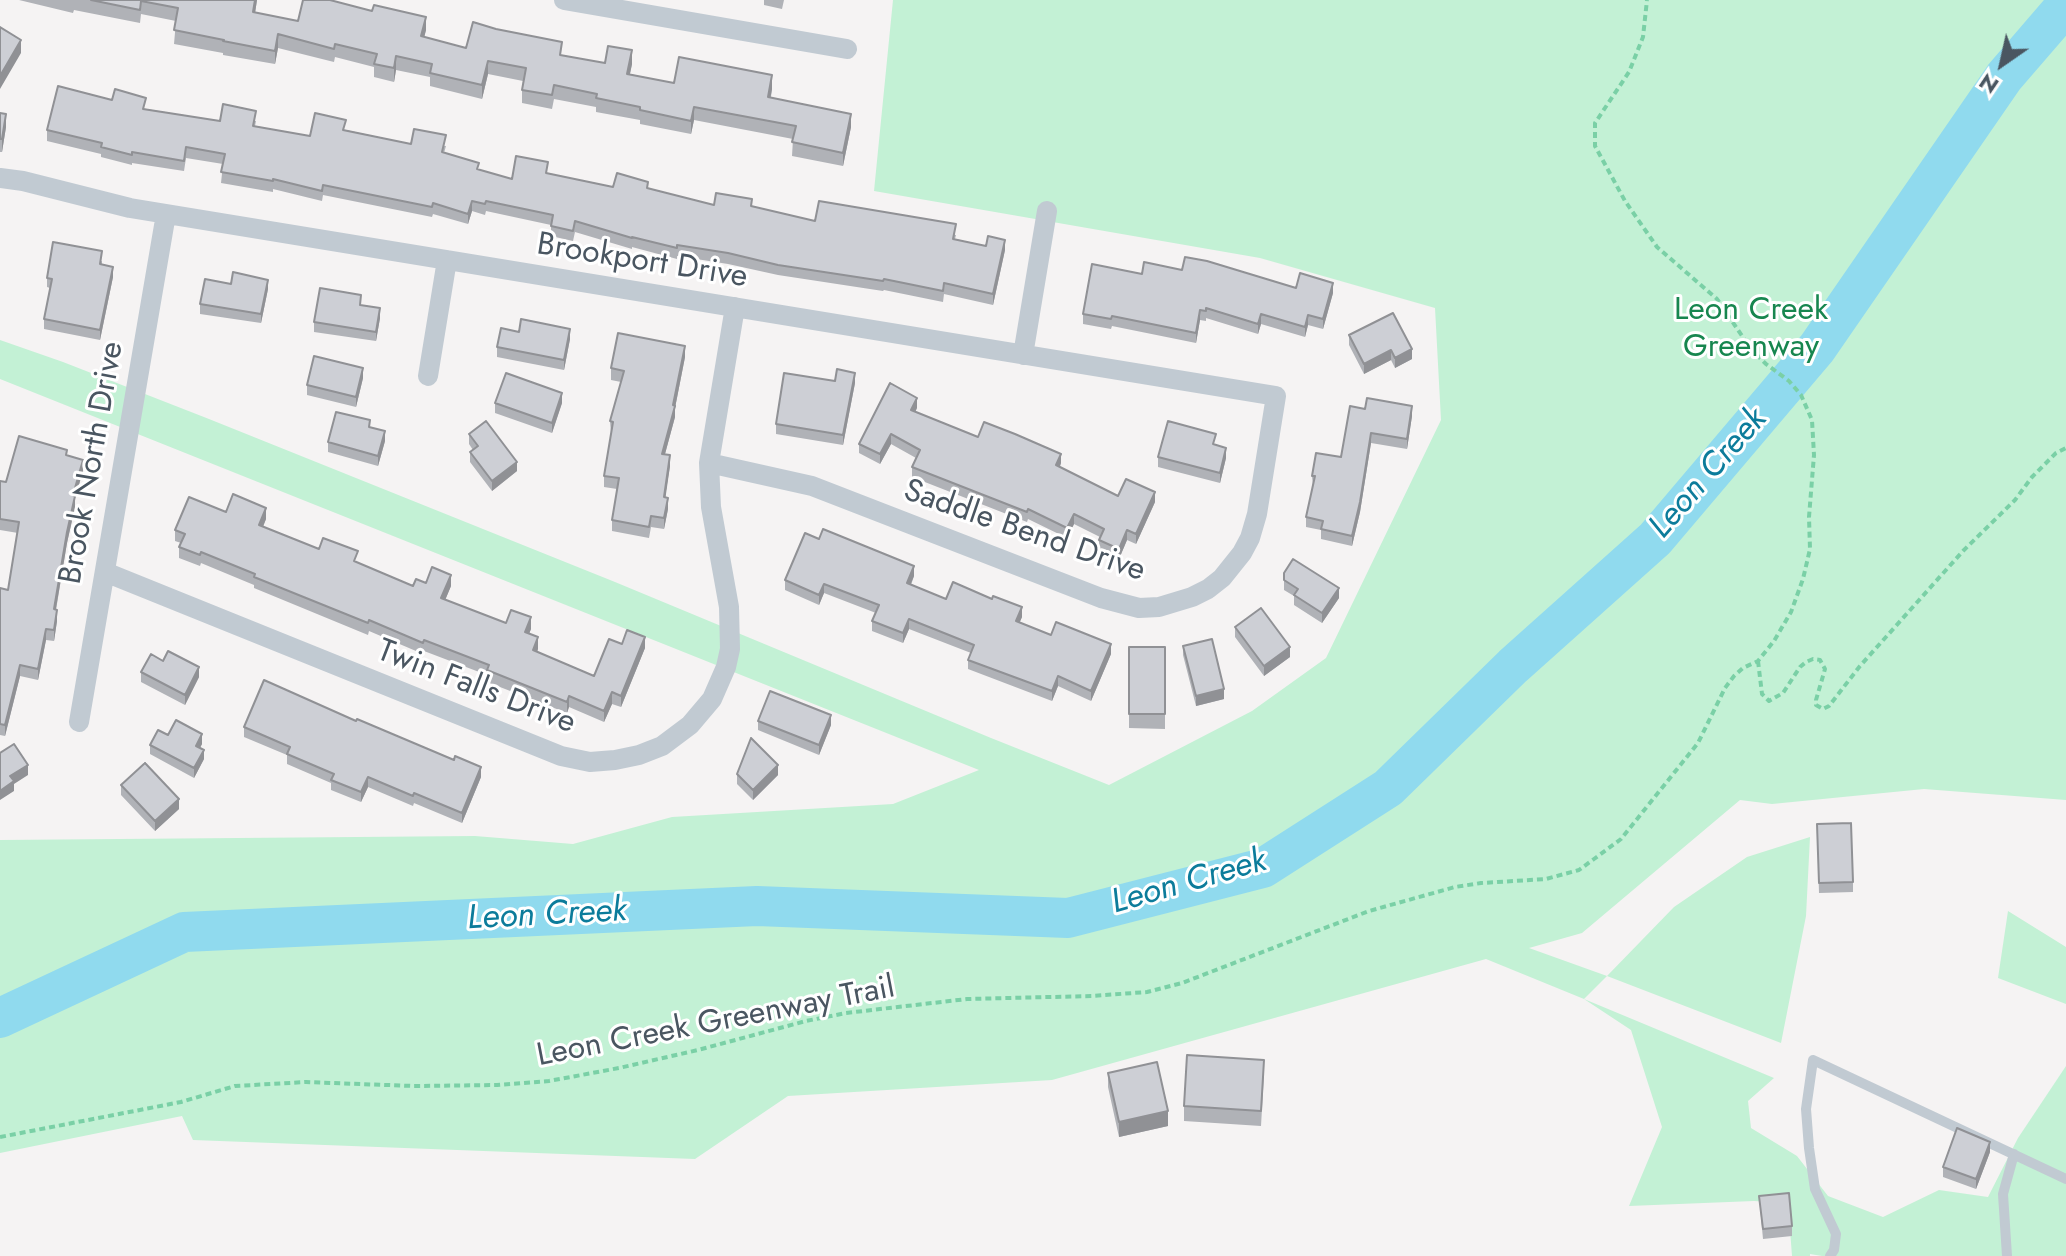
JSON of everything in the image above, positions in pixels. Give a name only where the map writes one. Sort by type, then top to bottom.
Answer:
[{"type":"street","points":[[564,0],[847,49]]},
{"type":"street","name":"Brookport Drive","points":[[0,178],[130,208],[1276,396]]},
{"type":"street","points":[[1023,355],[1047,211]]},
{"type":"street","name":"Brook North Drive","points":[[79,722],[166,214]]},
{"type":"street","points":[[428,376],[447,260]]},
{"type":"street","name":"Twin Falls Drive","points":[[105,572],[561,756],[590,762],[615,760],[662,746],[690,725],[712,699],[730,649],[731,626],[711,507],[709,463],[735,307]]},
{"type":"street","name":"Saddle Bend Drive","points":[[709,463],[812,486],[1101,598],[1139,608],[1159,607],[1208,589],[1222,578],[1242,553],[1257,514],[1276,396]]},
{"type":"lane","points":[[1830,1256],[1836,1234],[1815,1189],[1809,1148],[1806,1109],[1813,1060],[2066,1179]]},
{"type":"lane","points":[[2007,1256],[2003,1194],[2014,1154]]},
{"type":"path","name":"Leon Creek Greenway Trail","points":[[0,1137],[181,1102],[235,1086],[306,1082],[497,1085],[549,1081],[698,1050],[846,1013],[967,999],[1147,992],[1182,983],[1369,911],[1455,887],[1546,879],[1579,870],[1621,839],[1698,743],[1734,676],[1758,661],[1774,641],[1791,612],[1810,549],[1814,455],[1812,420],[1801,395],[1751,349],[1717,299],[1657,247],[1625,201],[1595,146],[1595,123],[1629,72],[1643,37],[1647,0]]},
{"type":"path","points":[[1758,661],[1762,694],[1769,701],[1783,693],[1806,662],[1820,660],[1825,669],[1816,705],[1823,709],[1829,706],[1860,666],[1963,551],[2015,500],[2032,477],[2056,453],[2066,448]]},
{"type":"green space","name":"Leon Creek Greenway","points":[[893,0],[2066,0],[2066,800],[1924,789],[1772,804],[1740,800],[1582,933],[1529,948],[1607,976],[1584,999],[1486,959],[1052,1080],[788,1096],[695,1159],[193,1140],[182,1116],[0,1153],[0,840],[475,836],[573,844],[672,817],[893,804],[979,770],[0,379],[0,340],[209,419],[1109,785],[1252,711],[1326,658],[1441,420],[1435,308],[1260,258],[874,191]]},
{"type":"green space","points":[[1810,837],[1806,916],[1781,1043],[1607,976],[1674,907],[1747,857]]},
{"type":"green space","points":[[2008,911],[2066,947],[2066,1004],[1998,978]]},
{"type":"green space","points":[[1584,999],[1774,1078],[1748,1101],[1751,1128],[1797,1156],[1828,1196],[1883,1217],[1939,1190],[1988,1197],[2018,1138],[2066,1066],[2066,1256],[1792,1256],[1788,1203],[1754,1201],[1629,1206],[1662,1127],[1631,1030]]},
{"type":"building","points":[[91,0],[255,0],[253,12],[298,21],[303,0],[330,0],[372,11],[374,5],[426,17],[421,36],[466,48],[473,22],[562,42],[560,55],[605,63],[608,46],[632,50],[627,74],[674,83],[679,57],[772,75],[768,97],[851,114],[843,153],[792,142],[796,126],[694,107],[691,121],[554,85],[552,95],[522,90],[526,68],[488,61],[482,85],[430,73],[432,64],[396,56],[394,68],[374,64],[377,54],[335,44],[334,49],[278,34],[275,51],[223,41],[174,30],[178,8],[141,1],[140,10]]},
{"type":"building","points":[[0,27],[21,40],[0,76]]},
{"type":"building","points":[[58,86],[112,100],[115,89],[146,98],[143,109],[220,121],[223,104],[256,111],[253,126],[310,136],[315,113],[346,120],[343,130],[411,144],[414,129],[446,135],[442,152],[479,163],[477,169],[512,179],[516,156],[548,162],[546,173],[613,187],[617,173],[648,182],[647,188],[714,205],[716,193],[752,199],[751,206],[815,221],[819,201],[956,224],[953,239],[986,246],[988,236],[1005,240],[993,294],[944,283],[943,291],[884,279],[778,265],[728,253],[677,245],[677,248],[575,221],[573,231],[551,226],[553,215],[486,201],[485,204],[472,201],[468,214],[433,203],[432,207],[323,185],[322,191],[273,179],[221,172],[225,154],[186,147],[184,161],[132,152],[132,155],[101,147],[102,143],[47,130]]},
{"type":"building","points":[[0,113],[6,114],[2,139],[0,139]]},
{"type":"building","points":[[53,242],[102,251],[100,264],[113,267],[100,330],[44,319],[52,279],[47,278]]},
{"type":"building","points":[[1185,257],[1296,288],[1300,273],[1333,283],[1323,319],[1308,315],[1305,327],[1261,314],[1258,324],[1206,308],[1206,311],[1200,310],[1196,333],[1112,316],[1111,319],[1083,314],[1092,264],[1142,274],[1144,262],[1182,270]]},
{"type":"building","points":[[233,272],[268,280],[261,314],[200,304],[205,279],[231,284]]},
{"type":"building","points":[[320,288],[361,295],[360,305],[380,308],[376,332],[314,322]]},
{"type":"building","points":[[1393,313],[1412,349],[1395,358],[1391,350],[1364,364],[1349,335]]},
{"type":"building","points":[[521,319],[570,329],[564,360],[497,347],[501,328],[519,332]]},
{"type":"building","points":[[618,333],[685,346],[675,406],[662,454],[670,455],[664,497],[668,498],[664,518],[651,516],[649,527],[612,520],[619,478],[604,476],[613,422],[610,421],[624,371],[611,368]]},
{"type":"building","points":[[314,356],[363,368],[356,397],[307,385]]},
{"type":"building","points":[[837,369],[855,373],[843,435],[776,424],[784,373],[835,381]]},
{"type":"building","points":[[506,373],[562,393],[552,423],[495,403]]},
{"type":"building","points":[[890,383],[917,398],[911,410],[978,437],[984,422],[1015,434],[1061,454],[1056,465],[1118,496],[1126,479],[1155,492],[1136,534],[1127,530],[1119,549],[1099,540],[1104,529],[1074,514],[1067,528],[1028,509],[1027,512],[912,467],[920,450],[891,434],[880,454],[859,444]]},
{"type":"building","points":[[1367,398],[1412,406],[1407,439],[1371,433],[1352,536],[1321,529],[1323,521],[1306,517],[1315,476],[1312,476],[1316,453],[1341,457],[1350,406],[1365,409]]},
{"type":"building","points":[[336,412],[370,420],[369,427],[385,431],[378,456],[328,442]]},
{"type":"building","points":[[486,421],[517,462],[492,481],[470,452],[478,446],[469,434]]},
{"type":"building","points":[[1168,421],[1216,434],[1213,444],[1226,448],[1220,473],[1158,457]]},
{"type":"building","points":[[19,436],[67,450],[66,455],[83,460],[73,495],[54,609],[57,610],[54,630],[46,629],[38,669],[20,665],[5,725],[0,724],[0,588],[8,590],[19,522],[0,519],[0,481],[6,482]]},
{"type":"building","points":[[233,494],[266,508],[259,525],[319,549],[323,538],[358,551],[354,561],[413,586],[416,579],[426,583],[432,567],[451,575],[441,598],[506,623],[511,610],[531,617],[525,632],[538,637],[533,650],[594,676],[609,639],[622,644],[627,630],[645,637],[621,696],[612,692],[604,711],[569,696],[567,702],[487,670],[489,665],[424,640],[423,643],[369,620],[368,623],[201,552],[200,555],[179,547],[185,534],[175,530],[189,497],[226,512]]},
{"type":"building","points":[[823,529],[914,566],[907,583],[946,599],[953,582],[992,599],[993,596],[1022,607],[1016,621],[1051,635],[1056,622],[1111,644],[1091,691],[1058,676],[1052,691],[968,660],[974,645],[909,619],[903,633],[872,621],[879,605],[824,584],[819,595],[785,580],[805,533],[819,539]]},
{"type":"building","points":[[1293,559],[1339,588],[1322,613],[1294,595],[1298,589],[1284,580],[1284,573]]},
{"type":"building","points":[[1261,608],[1290,647],[1264,666],[1235,627]]},
{"type":"building","points":[[1212,639],[1224,689],[1196,696],[1183,646]]},
{"type":"building","points":[[1129,647],[1165,647],[1165,714],[1129,714]]},
{"type":"building","points":[[168,651],[199,667],[185,695],[141,672],[151,654],[163,661]]},
{"type":"building","points":[[264,680],[356,721],[454,760],[455,756],[481,767],[462,813],[368,777],[361,792],[331,780],[334,774],[287,754],[290,747],[244,727]]},
{"type":"building","points":[[770,691],[831,715],[819,745],[758,721]]},
{"type":"building","points":[[176,720],[202,734],[196,746],[204,750],[194,768],[150,745],[158,730],[168,735]]},
{"type":"building","points":[[751,738],[778,765],[753,790],[737,774]]},
{"type":"building","points":[[14,744],[28,765],[10,776],[14,781],[0,791],[0,753]]},
{"type":"building","points":[[145,763],[179,799],[155,821],[121,785]]},
{"type":"building","points":[[1851,823],[1853,882],[1819,883],[1817,824]]},
{"type":"building","points":[[1187,1055],[1264,1060],[1261,1111],[1184,1106]]},
{"type":"building","points":[[1157,1062],[1168,1111],[1119,1122],[1108,1073]]},
{"type":"building","points":[[1957,1128],[1990,1142],[1976,1179],[1943,1167]]},
{"type":"building","points":[[1789,1193],[1792,1226],[1763,1229],[1759,1196]]},
{"type":"waterway","name":"Leon Creek","points":[[0,1018],[184,932],[757,906],[1068,918],[1263,868],[1388,788],[1513,666],[1655,539],[1817,348],[2004,77],[2066,5]]}]
